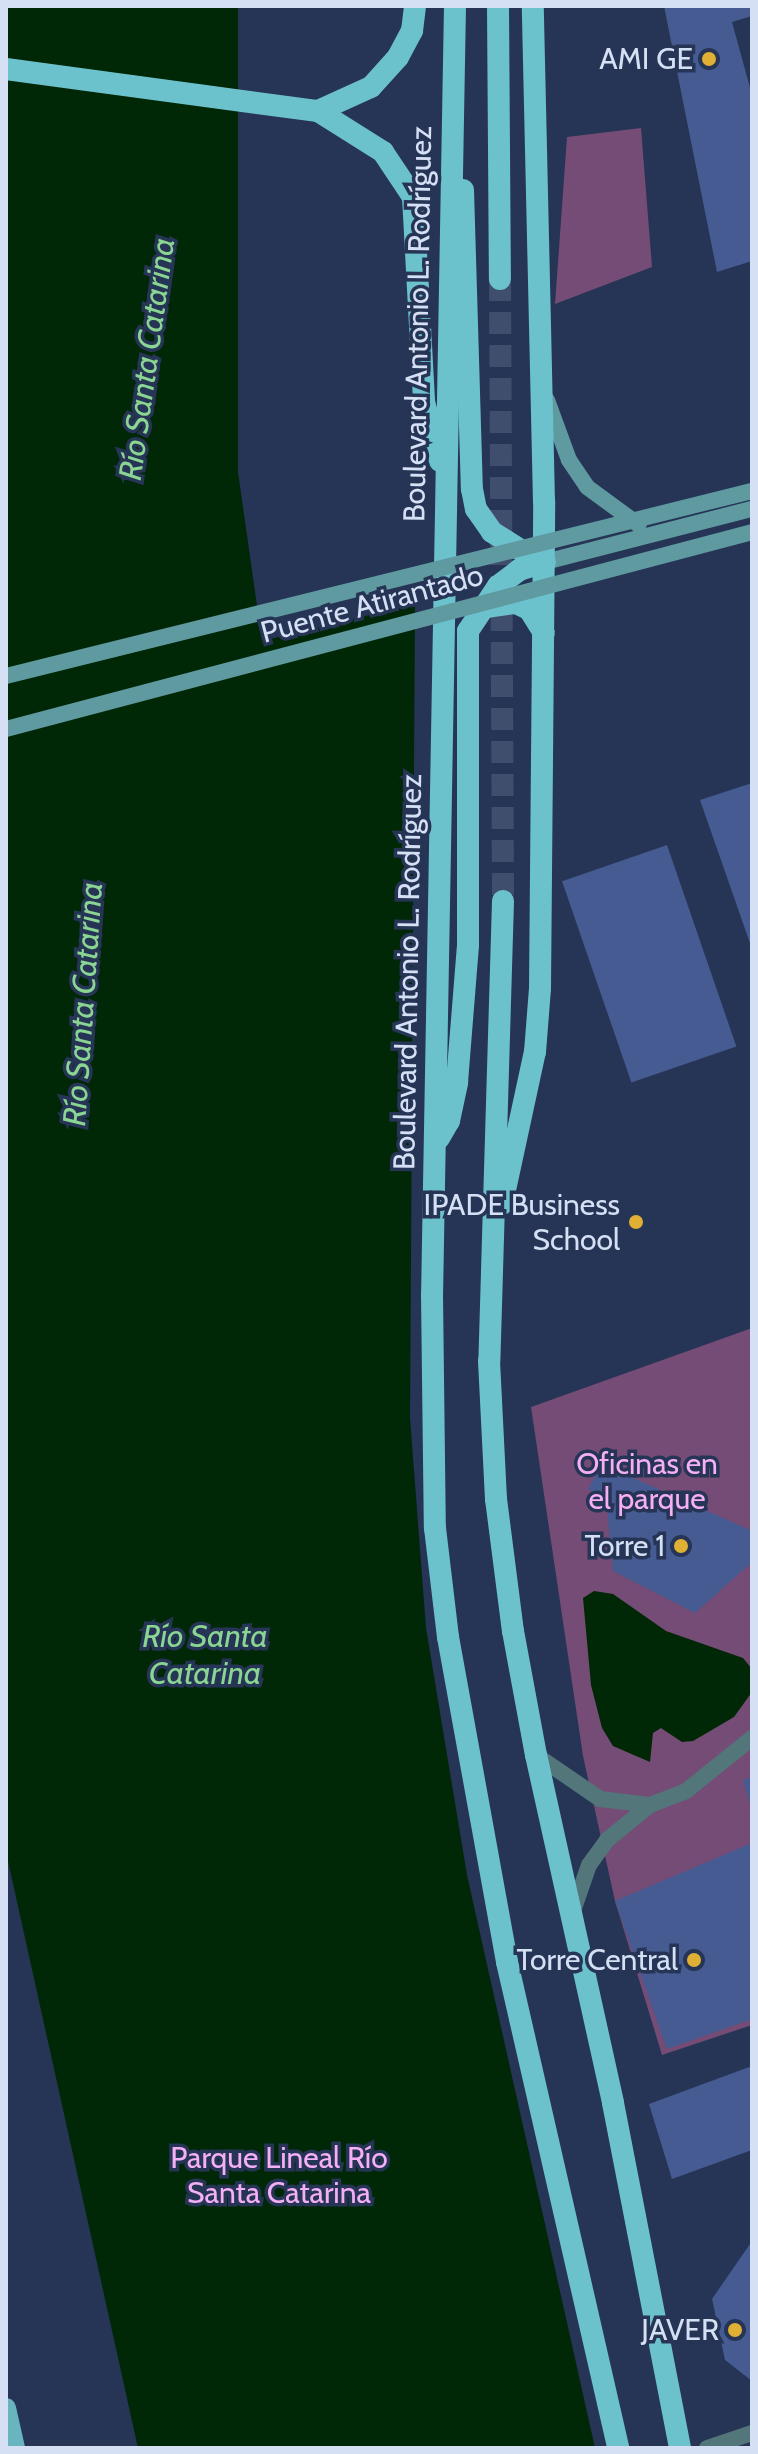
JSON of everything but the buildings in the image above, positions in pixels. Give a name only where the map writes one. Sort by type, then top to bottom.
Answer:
[{"type":"highway","points":[[315,111],[371,87],[389,67],[412,31],[415,6]]},
{"type":"highway","name":"Boulevard Antonio L. Rodríguez","points":[[455,6],[435,1146],[432,1422],[435,1528],[448,1637],[507,1962],[618,2448]]},
{"type":"highway","points":[[498,6],[500,279]]},
{"type":"highway","points":[[490,1252],[535,1052],[545,562],[533,6]]},
{"type":"highway","points":[[6,69],[315,111],[383,152],[413,197],[424,402],[445,475]]},
{"type":"highway","points":[[452,101],[469,270],[472,489],[476,509],[492,532],[517,551],[545,562]]},
{"type":"highway","points":[[435,1146],[449,1121],[462,1039],[468,945],[468,631],[474,618],[507,577],[545,562]]},
{"type":"highway","points":[[474,618],[489,605],[516,603],[529,609],[545,634]]},
{"type":"highway","points":[[503,901],[490,1252],[489,1361],[496,1499],[513,1631],[536,1755],[572,1916],[680,2448]]},
{"type":"main road","points":[[541,382],[569,460],[587,487],[654,534]]},
{"type":"main road","name":"Puente Atirantado","points":[[6,676],[752,491]]},
{"type":"main road","points":[[545,562],[752,509]]},
{"type":"main road","name":"Puente Atirantado","points":[[6,729],[752,532]]},
{"type":"main road","points":[[6,2408],[15,2448]]},
{"type":"street","points":[[572,1916],[589,1865],[607,1840],[650,1805],[686,1791],[752,1738]]},
{"type":"street","points":[[536,1755],[600,1799],[650,1805]]},
{"type":"street","points":[[707,2448],[752,2433]]},
{"type":"green space","points":[[641,128],[652,267],[555,304],[567,137]]},
{"type":"green space","name":"Oficinas en el parque","points":[[752,1328],[752,2025],[662,2055],[615,1901],[583,1756],[531,1407]]},
{"type":"water","name":"Río Santa Catarina","points":[[6,6],[238,6],[238,472],[262,641],[415,604],[410,1418],[426,1628],[467,1875],[595,2448],[138,2448],[6,1852]]},
{"type":"water","points":[[594,1591],[613,1594],[666,1631],[743,1658],[752,1669],[752,1692],[734,1717],[693,1741],[682,1742],[661,1728],[653,1733],[650,1762],[613,1746],[602,1728],[591,1685],[583,1598]]},
{"type":"tunnel","points":[[500,279],[503,901]]},
{"type":"place","name":"AMI GE","points":[[709,59]]},
{"type":"place","name":"IPADE Business School","points":[[636,1222]]},
{"type":"place","name":"Torre 1","points":[[681,1546]]},
{"type":"place","name":"Torre Central","points":[[694,1960]]},
{"type":"place","name":"JAVER","points":[[735,2330]]},
{"type":"park label","name":"Parque Lineal Río Santa Catarina","points":[[279,2175]]}]
